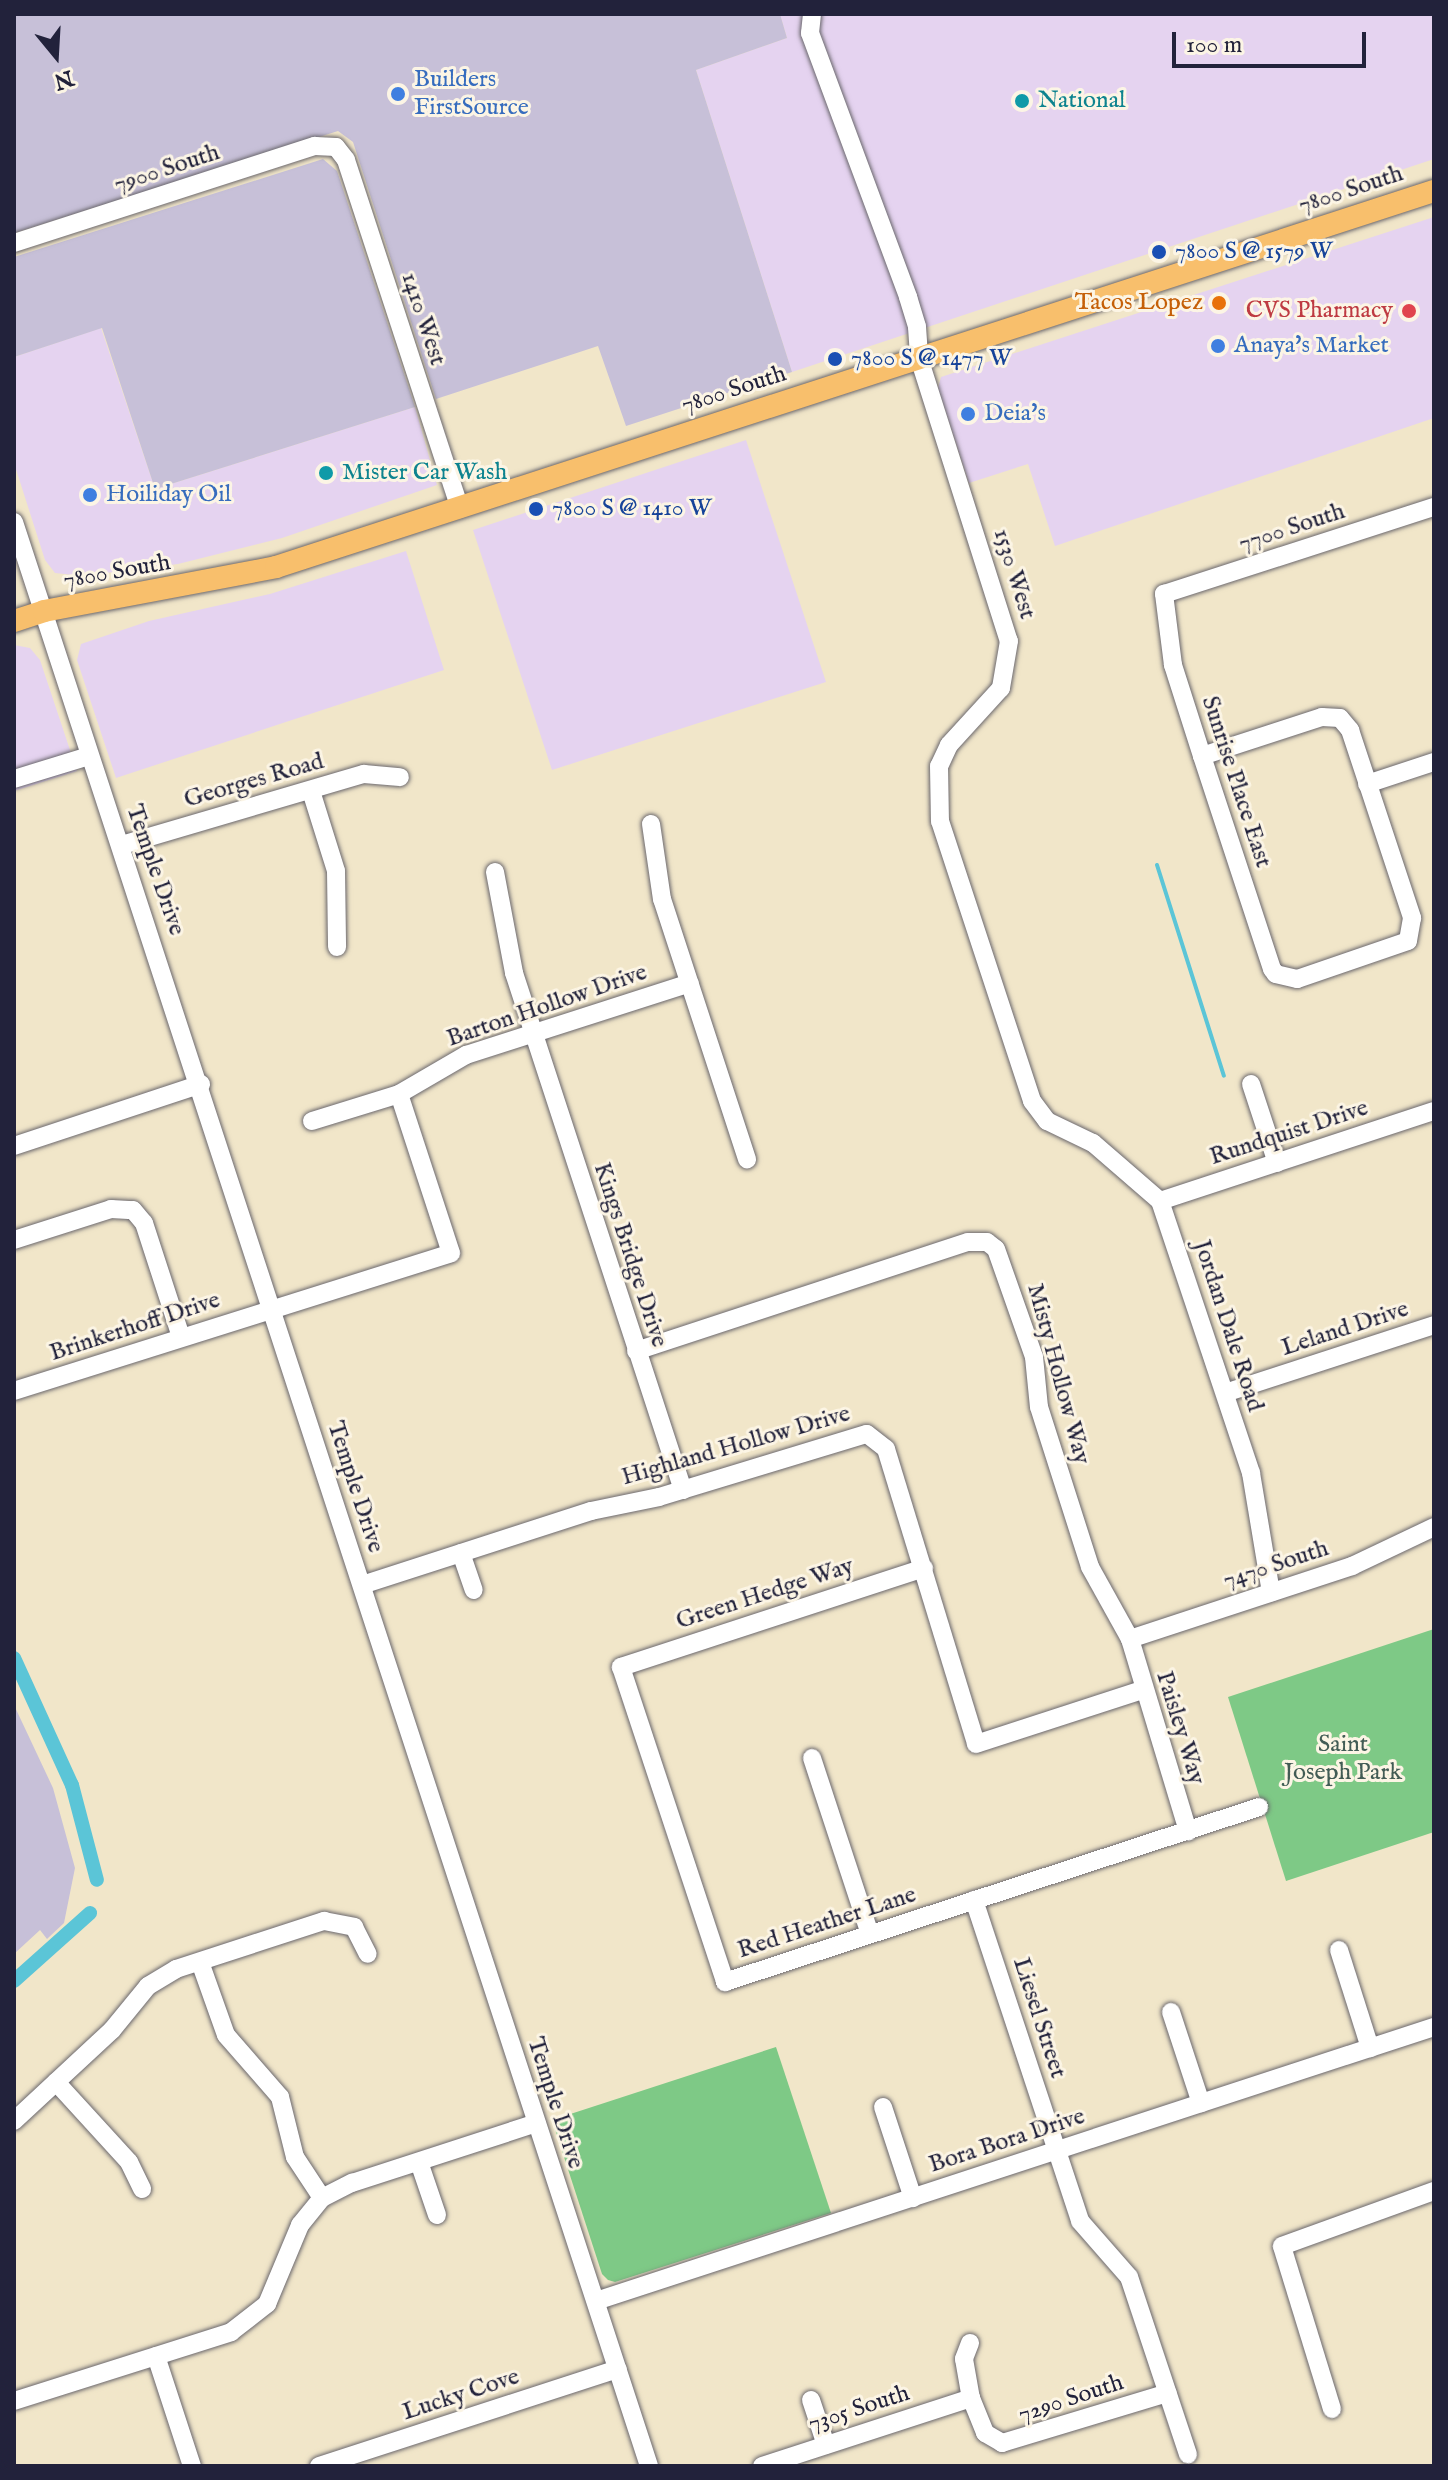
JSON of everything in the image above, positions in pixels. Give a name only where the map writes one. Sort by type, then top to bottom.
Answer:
[{"type":"main road","name":"7800 South","points":[[14,621],[44,611],[226,580],[460,509],[1434,191]]},
{"type":"main road","name":"7800 South","points":[[14,601],[44,611]]},
{"type":"street","name":"1530 West","points":[[812,14],[810,33],[827,87],[878,208],[908,297],[919,358],[1009,641],[1001,688],[949,745],[939,766],[940,821],[1026,1086],[1040,1113],[1057,1128],[1093,1143],[1160,1201]]},
{"type":"street","name":"7900 South","points":[[14,243],[315,146],[336,147]]},
{"type":"street","name":"1410 West","points":[[336,147],[346,160],[460,509]]},
{"type":"street","name":"7700 South","points":[[1164,594],[1434,507]]},
{"type":"street","name":"Temple Drive","points":[[14,522],[89,756],[122,845],[201,1084],[271,1310],[649,2466]]},
{"type":"street","name":"Sunrise Place East","points":[[1164,594],[1173,665],[1272,969],[1281,978],[1297,979],[1400,946],[1412,935],[1412,918],[1367,784]]},
{"type":"street","points":[[1202,756],[1322,717],[1340,718],[1350,730],[1367,784],[1434,762]]},
{"type":"street","points":[[14,779],[89,756]]},
{"type":"street","name":"Georges Road","points":[[122,845],[374,772],[400,777]]},
{"type":"street","points":[[311,791],[336,871],[337,947]]},
{"type":"street","points":[[651,824],[662,899],[747,1159]]},
{"type":"street","name":"Kings Bridge Drive","points":[[495,872],[503,936],[683,1490]]},
{"type":"street","name":"Barton Hollow Drive","points":[[312,1121],[399,1094],[466,1055],[690,983]]},
{"type":"street","points":[[14,1146],[201,1084]]},
{"type":"street","points":[[1251,1084],[1277,1163]]},
{"type":"street","points":[[271,1310],[451,1253],[399,1094]]},
{"type":"street","name":"Rundquist Drive","points":[[1160,1201],[1434,1111]]},
{"type":"street","name":"Jordan Dale Road","points":[[1160,1201],[1258,1499],[1271,1592]]},
{"type":"street","points":[[14,1240],[111,1209],[133,1210],[144,1223],[181,1337]]},
{"type":"street","name":"Misty Hollow Way","points":[[636,1351],[968,1242],[987,1242],[1002,1261],[1034,1357],[1039,1407],[1090,1567],[1130,1639]]},
{"type":"street","name":"Brinkerhoff Drive","points":[[14,1391],[271,1310]]},
{"type":"street","name":"Leland Drive","points":[[1225,1393],[1434,1325]]},
{"type":"street","name":"Highland Hollow Drive","points":[[362,1585],[591,1511],[683,1490],[856,1434],[876,1436],[886,1449],[924,1568],[935,1620],[976,1744],[1142,1690]]},
{"type":"street","name":"7470 South","points":[[1130,1639],[1374,1557],[1434,1527]]},
{"type":"street","points":[[461,1553],[474,1590]]},
{"type":"street","name":"Green Hedge Way","points":[[621,1667],[924,1568]]},
{"type":"street","name":"Paisley Way","points":[[1130,1639],[1142,1690],[1188,1831]]},
{"type":"street","name":"Red Heather Lane","points":[[621,1667],[725,1982],[1259,1807]]},
{"type":"street","points":[[812,1758],[870,1934]]},
{"type":"street","name":"Liesel Street","points":[[974,1900],[1087,2234],[1129,2277],[1188,2454]]},
{"type":"street","points":[[14,2121],[112,2030],[148,1986],[200,1962],[333,1921],[354,1927],[368,1954]]},
{"type":"street","points":[[1339,1950],[1370,2048]]},
{"type":"street","points":[[200,1962],[226,2035],[280,2097],[295,2157],[322,2198]]},
{"type":"street","points":[[1171,2012],[1201,2103]]},
{"type":"street","name":"Bora Bora Drive","points":[[596,2301],[1434,2027]]},
{"type":"street","points":[[56,2082],[129,2162],[142,2189]]},
{"type":"street","points":[[883,2107],[913,2198]]},
{"type":"street","points":[[14,2401],[231,2332],[253,2319],[276,2289],[300,2225],[322,2198],[537,2123]]},
{"type":"street","points":[[419,2162],[437,2215]]},
{"type":"street","points":[[1332,2409],[1282,2246],[1434,2191]]},
{"type":"street","points":[[970,2343],[964,2359],[971,2398]]},
{"type":"street","points":[[156,2356],[192,2466]]},
{"type":"street","name":"Lucky Cove","points":[[319,2466],[618,2369]]},
{"type":"street","name":"7290 South","points":[[971,2398],[989,2438],[1021,2441],[1168,2393]]},
{"type":"street","name":"7305 South","points":[[762,2466],[971,2398]]},
{"type":"street","points":[[811,2400],[826,2445]]},
{"type":"shaded area","points":[[14,14],[780,14],[787,38],[696,70],[792,372],[626,426],[598,346],[436,399],[353,142],[338,131],[14,233]]},
{"type":"shaded area","points":[[780,14],[1434,14],[1434,159],[792,372],[696,70],[787,38]]},
{"type":"shaded area","points":[[323,159],[337,171],[415,407],[155,489],[102,328],[14,357],[14,257]]},
{"type":"shaded area","points":[[1434,217],[1434,418],[1055,546],[1028,464],[969,483],[938,388],[941,377]]},
{"type":"shaded area","points":[[101,328],[155,489],[415,407],[437,485],[282,538],[178,564],[83,576],[55,573],[45,560],[14,463],[14,357]]},
{"type":"shaded area","points":[[746,440],[826,682],[552,770],[473,530]]},
{"type":"shaded area","points":[[406,551],[444,670],[116,778],[77,660],[81,644],[149,621],[270,594]]},
{"type":"shaded area","points":[[14,645],[30,648],[40,660],[77,771],[14,791]]},
{"type":"shaded area","points":[[14,1705],[53,1788],[75,1868],[64,1923],[47,1939],[40,1930],[14,1954]]},
{"type":"green space","name":"Saint Joseph Park","points":[[1434,1629],[1434,1832],[1286,1881],[1228,1697]]},
{"type":"green space","points":[[776,2047],[831,2213],[615,2282],[608,2280],[602,2274],[552,2120]]},
{"type":"waterway","points":[[1157,865],[1224,1076]]},
{"type":"waterway","points":[[14,1658],[72,1785],[97,1880]]},
{"type":"waterway","points":[[14,1981],[90,1913]]},
{"type":"place","name":"Builders FirstSource","points":[[398,94]]},
{"type":"place","name":"National","points":[[1022,101]]},
{"type":"place","name":"7800 S @ 1579 W","points":[[1159,252]]},
{"type":"place","name":"Tacos Lopez","points":[[1219,303]]},
{"type":"place","name":"CVS Pharmacy","points":[[1409,311]]},
{"type":"place","name":"Anaya's Market","points":[[1218,346]]},
{"type":"place","name":"7800 S @ 1477 W","points":[[835,359]]},
{"type":"place","name":"Deia's","points":[[968,414]]},
{"type":"place","name":"Mister Car Wash","points":[[326,473]]},
{"type":"place","name":"Hoiliday Oil","points":[[90,495]]},
{"type":"place","name":"7800 S @ 1410 W","points":[[536,509]]}]
